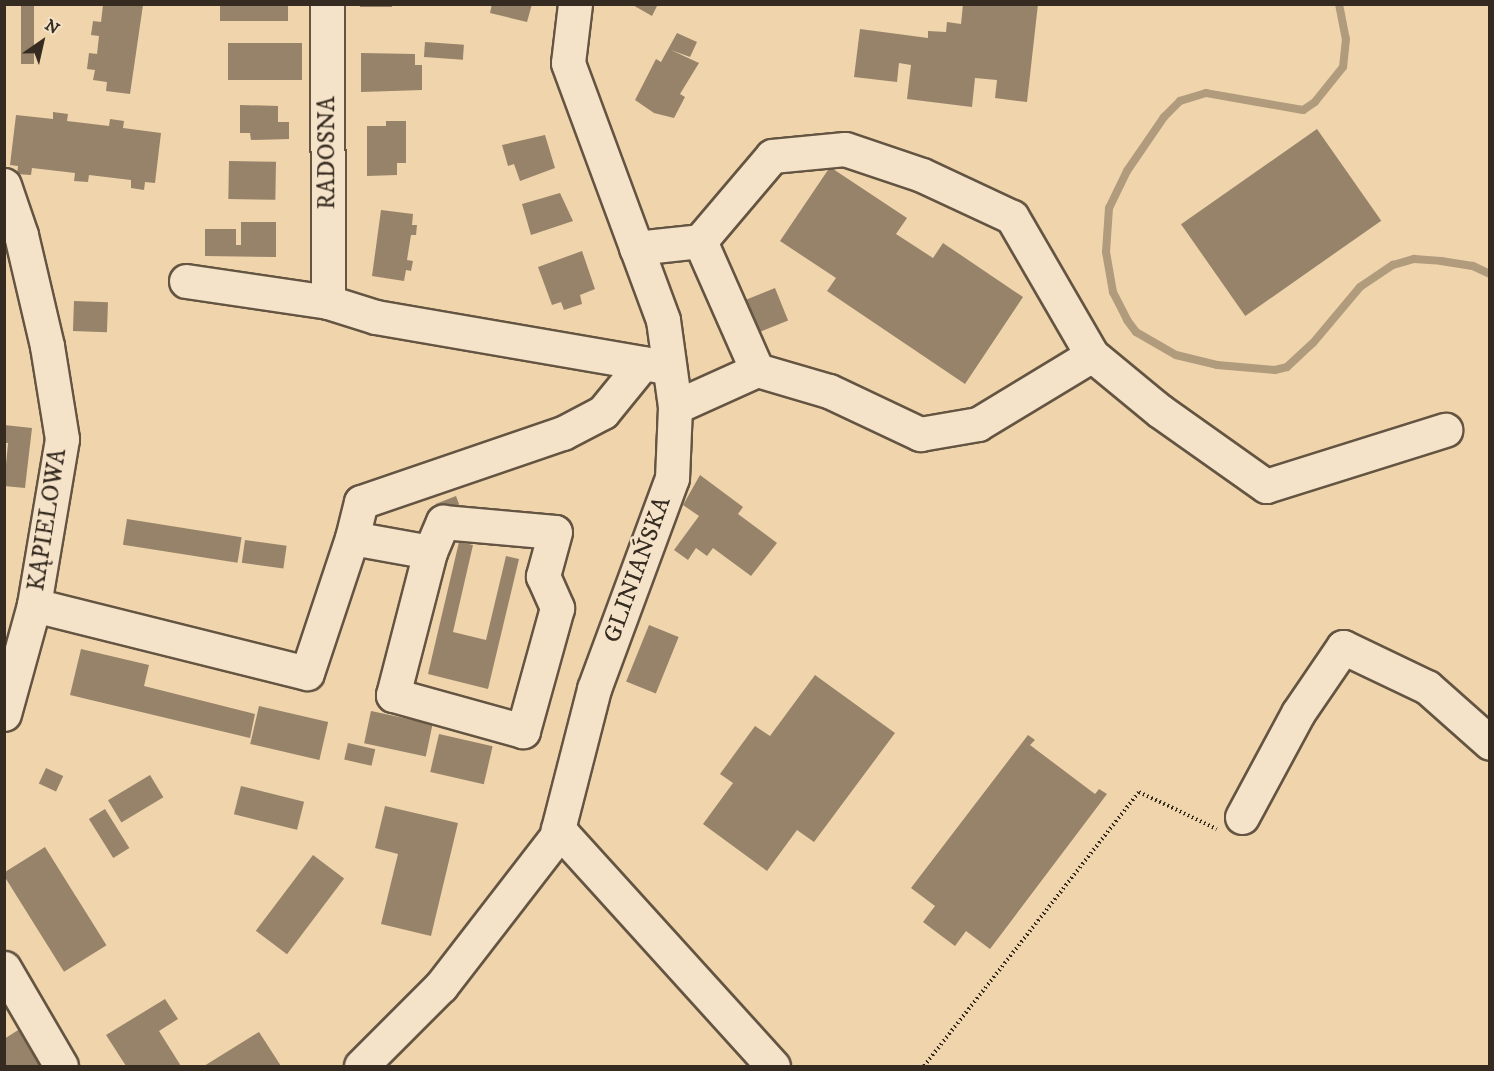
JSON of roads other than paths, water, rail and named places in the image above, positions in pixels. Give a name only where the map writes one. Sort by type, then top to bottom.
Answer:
[{"type":"street","name":"RADOSNA","points":[[327,4],[328,302]]},
{"type":"street","name":"GLINIAŃSKA","points":[[561,831],[558,829],[594,689],[672,478],[675,408],[655,365],[663,320],[568,63],[575,4]]},
{"type":"street","points":[[636,248],[700,241],[772,156],[845,149],[922,175],[1012,218],[1092,355],[1160,411],[1266,486],[1445,430]]},
{"type":"street","name":"KĄPIELOWA","points":[[4,185],[21,235],[47,346],[62,439],[34,605],[4,714]]},
{"type":"street","points":[[700,241],[757,370]]},
{"type":"street","points":[[186,280],[328,302],[376,317],[655,365]]},
{"type":"street","points":[[675,408],[757,370],[829,391],[920,434],[978,424],[1092,355]]},
{"type":"street","points":[[34,605],[307,674],[352,538],[361,501],[563,433],[603,412],[655,365]]},
{"type":"street","points":[[443,522],[555,532],[543,576],[557,608],[524,731],[393,695],[430,552],[443,522]]},
{"type":"street","points":[[352,538],[430,552]]},
{"type":"street","points":[[1242,817],[1298,713],[1343,647],[1427,687],[1490,743]]},
{"type":"street","points":[[361,1066],[441,986],[561,831],[773,1066]]},
{"type":"street","points":[[4,968],[61,1066]]},
{"type":"waterway","points":[[1339,4],[1346,39],[1343,67],[1315,102],[1303,110],[1206,93],[1180,101],[1164,117],[1127,171],[1109,208],[1106,252],[1113,292],[1127,320],[1136,332],[1176,355],[1217,365],[1275,370],[1287,367],[1313,343],[1360,287],[1393,265],[1414,259],[1441,261],[1473,266],[1490,274]]}]
